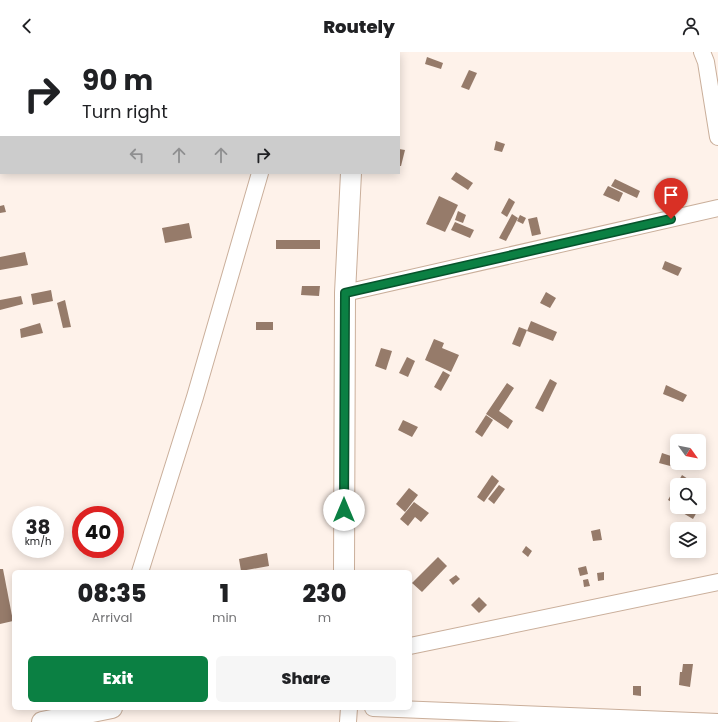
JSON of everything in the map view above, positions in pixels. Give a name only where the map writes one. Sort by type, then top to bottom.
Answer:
[{"type":"street","points":[[702,52],[706,62],[718,137]]},
{"type":"street","points":[[141,570],[197,390],[260,174]]},
{"type":"street","points":[[344,570],[345,293],[352,174]]},
{"type":"street","points":[[345,293],[718,208]]},
{"type":"street","points":[[412,646],[718,582]]},
{"type":"street","points":[[42,722],[105,710]]},
{"type":"street","points":[[348,722],[349,710]]},
{"type":"street","points":[[412,710],[718,722]]},
{"type":"building","points":[[427,57],[443,63],[441,69],[425,64]]},
{"type":"building","points":[[469,70],[477,73],[469,90],[461,87]]},
{"type":"building","points":[[496,141],[505,144],[502,152],[494,150]]},
{"type":"building","points":[[400,149],[405,150],[400,166]]},
{"type":"building","points":[[456,172],[473,183],[468,190],[451,179]]},
{"type":"building","points":[[615,179],[640,191],[637,198],[611,186]]},
{"type":"building","points":[[608,186],[623,193],[619,202],[603,195]]},
{"type":"building","points":[[439,196],[458,205],[445,232],[426,224]]},
{"type":"building","points":[[509,198],[515,202],[507,217],[501,213]]},
{"type":"building","points":[[4,205],[6,212],[0,213],[0,206]]},
{"type":"building","points":[[458,211],[466,215],[463,223],[455,220]]},
{"type":"building","points":[[512,214],[518,218],[506,241],[499,238]]},
{"type":"building","points":[[520,215],[526,218],[523,224],[517,221]]},
{"type":"building","points":[[537,217],[541,234],[532,236],[528,219]]},
{"type":"building","points":[[455,222],[474,230],[470,238],[451,230]]},
{"type":"building","points":[[189,223],[192,238],[165,243],[162,228]]},
{"type":"building","points":[[276,240],[320,240],[320,249],[276,249]]},
{"type":"building","points":[[25,252],[28,265],[0,270],[0,257]]},
{"type":"building","points":[[665,261],[682,268],[678,276],[662,269]]},
{"type":"building","points":[[302,286],[320,286],[319,296],[301,295]]},
{"type":"building","points":[[51,290],[53,301],[33,305],[31,294]]},
{"type":"building","points":[[546,292],[556,298],[550,308],[540,303]]},
{"type":"building","points":[[21,296],[23,304],[0,310],[0,300]]},
{"type":"building","points":[[65,300],[71,327],[63,328],[57,303]]},
{"type":"building","points":[[531,321],[557,332],[553,341],[527,331]]},
{"type":"building","points":[[256,322],[273,322],[273,330],[256,330]]},
{"type":"building","points":[[40,323],[43,333],[21,338],[20,329]]},
{"type":"building","points":[[519,327],[527,330],[520,347],[512,344]]},
{"type":"building","points":[[434,339],[444,343],[442,348],[459,355],[451,372],[425,360]]},
{"type":"building","points":[[381,348],[392,351],[386,370],[375,366]]},
{"type":"building","points":[[407,357],[415,361],[408,377],[399,373]]},
{"type":"building","points":[[443,371],[450,375],[441,391],[434,387]]},
{"type":"building","points":[[550,379],[557,383],[543,412],[535,408]]},
{"type":"building","points":[[507,383],[514,388],[499,411],[513,421],[508,429],[486,414]]},
{"type":"building","points":[[666,385],[687,395],[683,402],[663,394]]},
{"type":"building","points":[[486,415],[493,420],[482,437],[475,432]]},
{"type":"building","points":[[403,420],[418,427],[412,437],[398,430]]},
{"type":"building","points":[[662,453],[670,456],[670,466],[659,463]]},
{"type":"building","points":[[492,475],[499,481],[484,502],[477,497]]},
{"type":"building","points":[[499,485],[505,489],[494,504],[488,499]]},
{"type":"building","points":[[409,488],[418,495],[405,512],[396,504]]},
{"type":"building","points":[[414,502],[429,513],[421,522],[415,517],[408,526],[400,519]]},
{"type":"building","points":[[684,514],[696,514],[693,519]]},
{"type":"building","points":[[600,529],[602,540],[593,541],[591,531]]},
{"type":"building","points":[[526,546],[532,551],[528,557],[522,552]]},
{"type":"building","points":[[267,553],[269,566],[241,570],[239,559]]},
{"type":"building","points":[[438,557],[447,566],[422,592],[412,583]]},
{"type":"building","points":[[586,566],[588,574],[580,576],[578,568]]},
{"type":"building","points":[[0,569],[3,569],[12,621],[0,624]]},
{"type":"building","points":[[604,572],[604,580],[598,581],[597,573]]},
{"type":"building","points":[[456,575],[460,579],[453,585],[449,580]]},
{"type":"building","points":[[588,579],[590,586],[584,587],[583,580]]},
{"type":"building","points":[[479,597],[487,605],[479,613],[471,605]]},
{"type":"building","points":[[683,664],[693,664],[690,687],[679,685],[680,672],[682,672]]},
{"type":"building","points":[[633,686],[641,686],[641,696],[633,695]]},
{"type":"route","points":[[344,510],[345,293],[671,219]]}]
